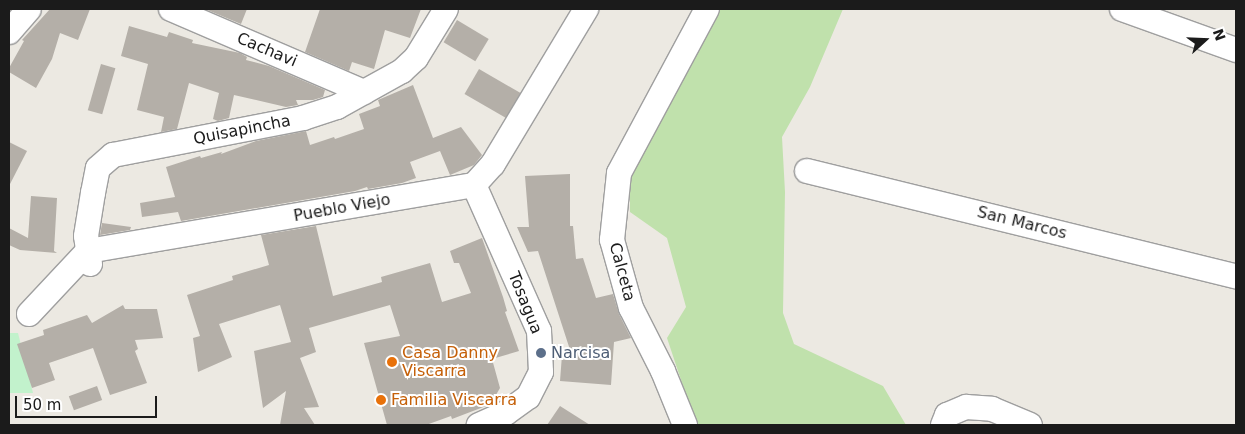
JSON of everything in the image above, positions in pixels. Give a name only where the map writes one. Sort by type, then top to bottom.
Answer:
[{"type":"street","points":[[9,32],[29,9]]},
{"type":"street","name":"Cachavi","points":[[171,9],[364,92]]},
{"type":"street","name":"Quisapincha","points":[[89,257],[86,236],[98,168],[113,155],[303,118],[337,107],[402,71],[416,58],[446,9]]},
{"type":"street","points":[[474,186],[493,164],[586,9]]},
{"type":"street","name":"Calceta","points":[[685,425],[663,372],[631,308],[612,240],[619,173],[707,9]]},
{"type":"street","points":[[1122,9],[1236,50]]},
{"type":"street","name":"San Marcos","points":[[807,171],[1236,276]]},
{"type":"street","name":"Pueblo Viejo","points":[[89,257],[474,186]]},
{"type":"street","name":"Tosagua","points":[[474,186],[539,331],[541,372],[528,397],[506,413],[478,425]]},
{"type":"street","points":[[29,314],[89,257]]},
{"type":"street","points":[[943,425],[947,415],[966,407],[992,409],[1030,425]]},
{"type":"green space","points":[[714,9],[843,9],[810,87],[782,137],[785,192],[783,313],[794,344],[883,386],[906,425],[696,425],[667,338],[686,307],[667,238],[630,212],[630,177]]},
{"type":"green space","points":[[9,333],[18,333],[33,393],[9,393]]},
{"type":"building","points":[[50,9],[90,9],[78,40],[60,33],[52,59],[36,88],[9,72],[9,68],[24,41],[22,40]]},
{"type":"building","points":[[205,9],[247,9],[241,24]]},
{"type":"building","points":[[320,9],[421,9],[410,38],[385,30],[374,69],[352,62],[349,71],[305,52]]},
{"type":"building","points":[[457,20],[489,39],[475,61],[444,42]]},
{"type":"building","points":[[129,26],[167,37],[169,32],[193,40],[192,43],[240,53],[247,57],[246,60],[269,66],[325,90],[323,97],[313,100],[296,100],[298,105],[286,107],[234,95],[229,118],[218,121],[213,119],[219,93],[189,83],[177,129],[161,132],[164,117],[137,110],[148,64],[121,56]]},
{"type":"building","points":[[101,64],[115,68],[102,114],[88,110]]},
{"type":"building","points":[[479,69],[521,93],[506,118],[464,94]]},
{"type":"building","points":[[413,85],[433,138],[461,127],[482,155],[474,165],[450,175],[440,151],[410,162],[416,178],[402,183],[368,189],[367,187],[355,191],[181,221],[178,212],[142,217],[140,203],[175,197],[166,167],[200,156],[201,158],[222,152],[221,154],[256,141],[306,131],[310,145],[334,137],[335,139],[364,129],[359,114],[380,106],[378,100]]},
{"type":"building","points":[[9,142],[27,151],[9,186]]},
{"type":"building","points":[[570,174],[570,226],[573,226],[576,259],[583,258],[596,298],[613,294],[619,314],[631,338],[614,342],[611,385],[560,381],[562,355],[572,356],[538,251],[528,252],[517,227],[529,227],[525,176]]},
{"type":"building","points":[[31,196],[57,198],[54,251],[57,253],[20,250],[9,245],[9,228],[28,238]]},
{"type":"building","points":[[102,223],[131,227],[130,230],[100,235]]},
{"type":"building","points":[[316,226],[333,296],[382,282],[381,277],[430,263],[442,302],[471,293],[459,263],[454,263],[450,251],[482,238],[503,297],[507,311],[505,312],[519,351],[492,359],[500,388],[493,400],[494,403],[452,419],[451,416],[426,425],[387,425],[364,343],[400,336],[390,305],[309,328],[316,352],[300,358],[319,407],[304,408],[315,425],[280,425],[286,391],[263,408],[254,351],[291,342],[280,305],[219,324],[232,357],[198,372],[193,338],[200,336],[187,295],[233,280],[232,276],[269,265],[261,235]]},
{"type":"building","points":[[123,305],[125,309],[157,309],[163,338],[135,340],[138,349],[135,351],[147,383],[110,395],[93,348],[49,363],[55,380],[32,388],[17,344],[44,335],[43,330],[87,315],[92,323]]},
{"type":"building","points":[[97,386],[102,400],[74,410],[69,396]]},
{"type":"building","points":[[560,406],[590,425],[547,425]]},
{"type":"place","name":"Narcisa","points":[[541,353]]},
{"type":"place","name":"Casa Danny Viscarra","points":[[392,362]]},
{"type":"place","name":"Familia Viscarra","points":[[381,400]]}]
